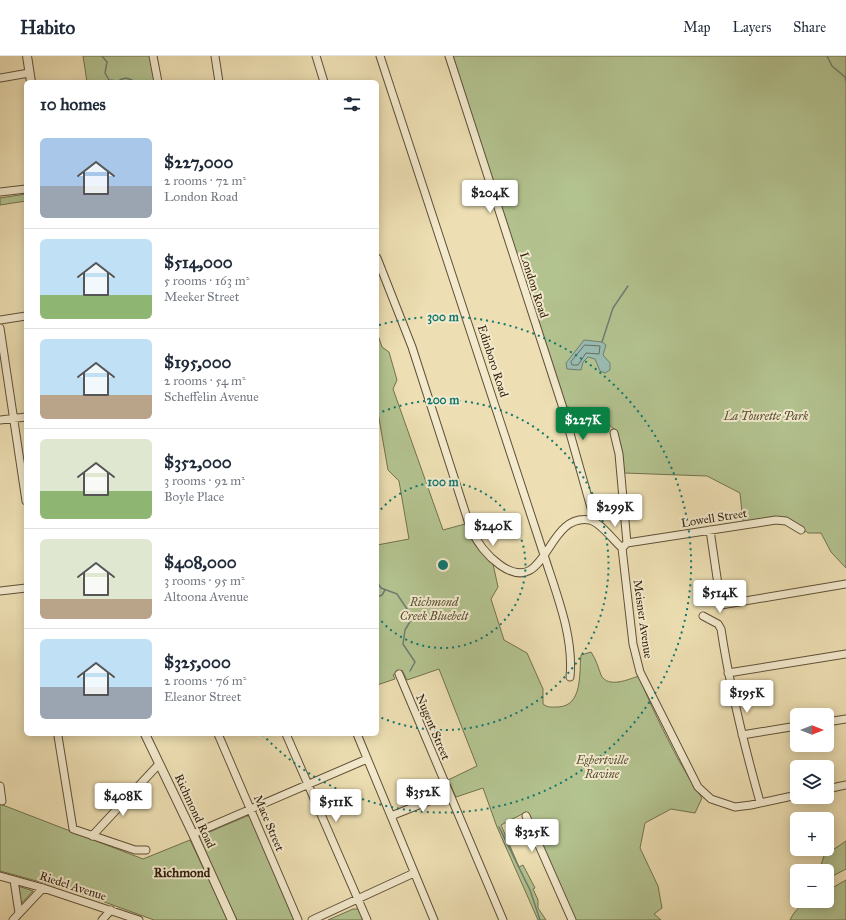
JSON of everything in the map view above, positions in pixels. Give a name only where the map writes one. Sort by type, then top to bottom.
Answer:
[{"type":"street","points":[[27,56],[31,80]]},
{"type":"street","points":[[154,56],[158,80]]},
{"type":"street","points":[[215,56],[220,80]]},
{"type":"street","points":[[316,56],[323,80]]},
{"type":"street","name":"Edinboro Road","points":[[380,56],[544,555],[563,618],[571,661],[570,677]]},
{"type":"street","name":"London Road","points":[[449,56],[562,405],[595,522]]},
{"type":"street","points":[[0,78],[29,73]]},
{"type":"street","points":[[0,192],[24,189]]},
{"type":"street","points":[[379,263],[412,347],[470,528],[486,554],[511,572],[528,571],[539,564],[565,526],[578,520],[595,522],[624,545]]},
{"type":"street","points":[[0,320],[24,316]]},
{"type":"street","points":[[0,328],[24,487]]},
{"type":"street","points":[[0,420],[24,417]]},
{"type":"street","name":"Meisner Avenue","points":[[614,433],[619,454],[624,545],[633,644],[640,672],[693,781],[703,793],[711,799],[725,805],[743,806],[790,796]]},
{"type":"street","name":"Lowell Street","points":[[624,545],[776,520],[786,521],[801,530]]},
{"type":"street","points":[[710,530],[721,606],[846,584]]},
{"type":"street","points":[[0,591],[24,588]]},
{"type":"street","points":[[703,616],[718,624],[720,629],[742,735],[760,802]]},
{"type":"street","points":[[728,673],[846,654]]},
{"type":"street","name":"Nugent Street","points":[[399,674],[503,920]]},
{"type":"street","points":[[834,721],[846,718]]},
{"type":"street","points":[[742,735],[790,727]]},
{"type":"street","points":[[58,736],[73,829],[135,850],[146,850]]},
{"type":"street","name":"Richmond Road","points":[[146,736],[232,920]]},
{"type":"street","name":"Mace Street","points":[[219,736],[298,920]]},
{"type":"street","points":[[287,736],[367,920]]},
{"type":"street","points":[[358,736],[434,920]]},
{"type":"street","points":[[193,834],[367,759]]},
{"type":"street","points":[[92,836],[159,764]]},
{"type":"street","points":[[834,788],[846,785]]},
{"type":"street","points":[[0,786],[2,801]]},
{"type":"street","points":[[391,816],[449,793]]},
{"type":"street","points":[[526,816],[572,920]]},
{"type":"street","points":[[312,920],[414,873]]},
{"type":"street","name":"Riedel Avenue","points":[[0,876],[43,888],[139,920]]},
{"type":"street","points":[[14,880],[19,913]]},
{"type":"street","points":[[13,920],[43,888]]},
{"type":"street","points":[[102,920],[111,910]]},
{"type":"green space","points":[[83,56],[150,56],[155,80],[87,80]]},
{"type":"green space","name":"La Tourette Park","points":[[453,56],[846,56],[846,568],[831,552],[821,533],[808,533],[790,520],[743,522],[740,493],[707,476],[624,473],[621,446],[615,431],[600,419],[565,406]]},
{"type":"green space","points":[[24,194],[24,201],[0,205],[0,198]]},
{"type":"green space","points":[[379,338],[382,347],[389,352],[397,380],[393,389],[443,530],[465,524],[475,545],[493,564],[498,587],[491,599],[504,640],[527,653],[543,689],[543,704],[548,707],[558,707],[566,705],[572,701],[576,695],[578,687],[581,655],[591,652],[596,660],[601,675],[608,681],[619,682],[639,676],[652,708],[678,759],[702,798],[695,813],[671,809],[645,823],[640,848],[658,886],[662,908],[654,914],[661,920],[575,920],[526,812],[501,825],[519,867],[523,865],[535,888],[533,889],[538,900],[538,908],[546,920],[538,920],[497,827],[483,788],[456,797],[448,780],[477,766],[439,669],[407,680],[402,670],[393,675],[395,679],[379,684],[379,545],[409,539],[399,481],[388,470],[379,418]]},
{"type":"green space","points":[[0,804],[143,859],[190,840],[228,920],[154,920],[77,892],[0,871]]},
{"type":"green space","points":[[250,816],[296,920],[237,920],[200,840],[200,836]]},
{"type":"green space","points":[[846,841],[846,869],[834,875],[834,864],[821,864],[824,856],[834,856],[834,849]]},
{"type":"green space","points":[[846,880],[846,920],[790,920],[793,914],[800,908],[834,908],[834,887]]},
{"type":"green space","points":[[18,886],[33,891],[21,904],[20,904]]},
{"type":"green space","points":[[353,909],[358,909],[364,920],[328,920]]},
{"type":"water","points":[[584,340],[602,342],[606,345],[603,355],[610,363],[610,370],[605,373],[600,371],[595,359],[588,357],[583,362],[581,370],[567,369],[566,363]]},
{"type":"waterway","points":[[102,56],[107,62],[105,73],[109,80]]},
{"type":"waterway","points":[[827,56],[832,66],[845,77],[846,81]]},
{"type":"waterway","points":[[119,80],[125,78],[131,80]]},
{"type":"waterway","points":[[602,342],[613,308],[628,286]]},
{"type":"waterway","points":[[379,585],[381,588],[397,594],[411,615],[411,620],[405,630],[403,644],[415,662],[410,671]]},
{"type":"waterway","points":[[379,596],[382,595],[385,590]]},
{"type":"waterway","points":[[499,827],[530,890],[540,920]]},
{"type":"district","name":"Richmond","points":[[182,872]]},
{"type":"park label","name":"Richmond Creek Bluebelt","points":[[434,609]]},
{"type":"park label","name":"Egbertville Ravine","points":[[602,767]]}]
